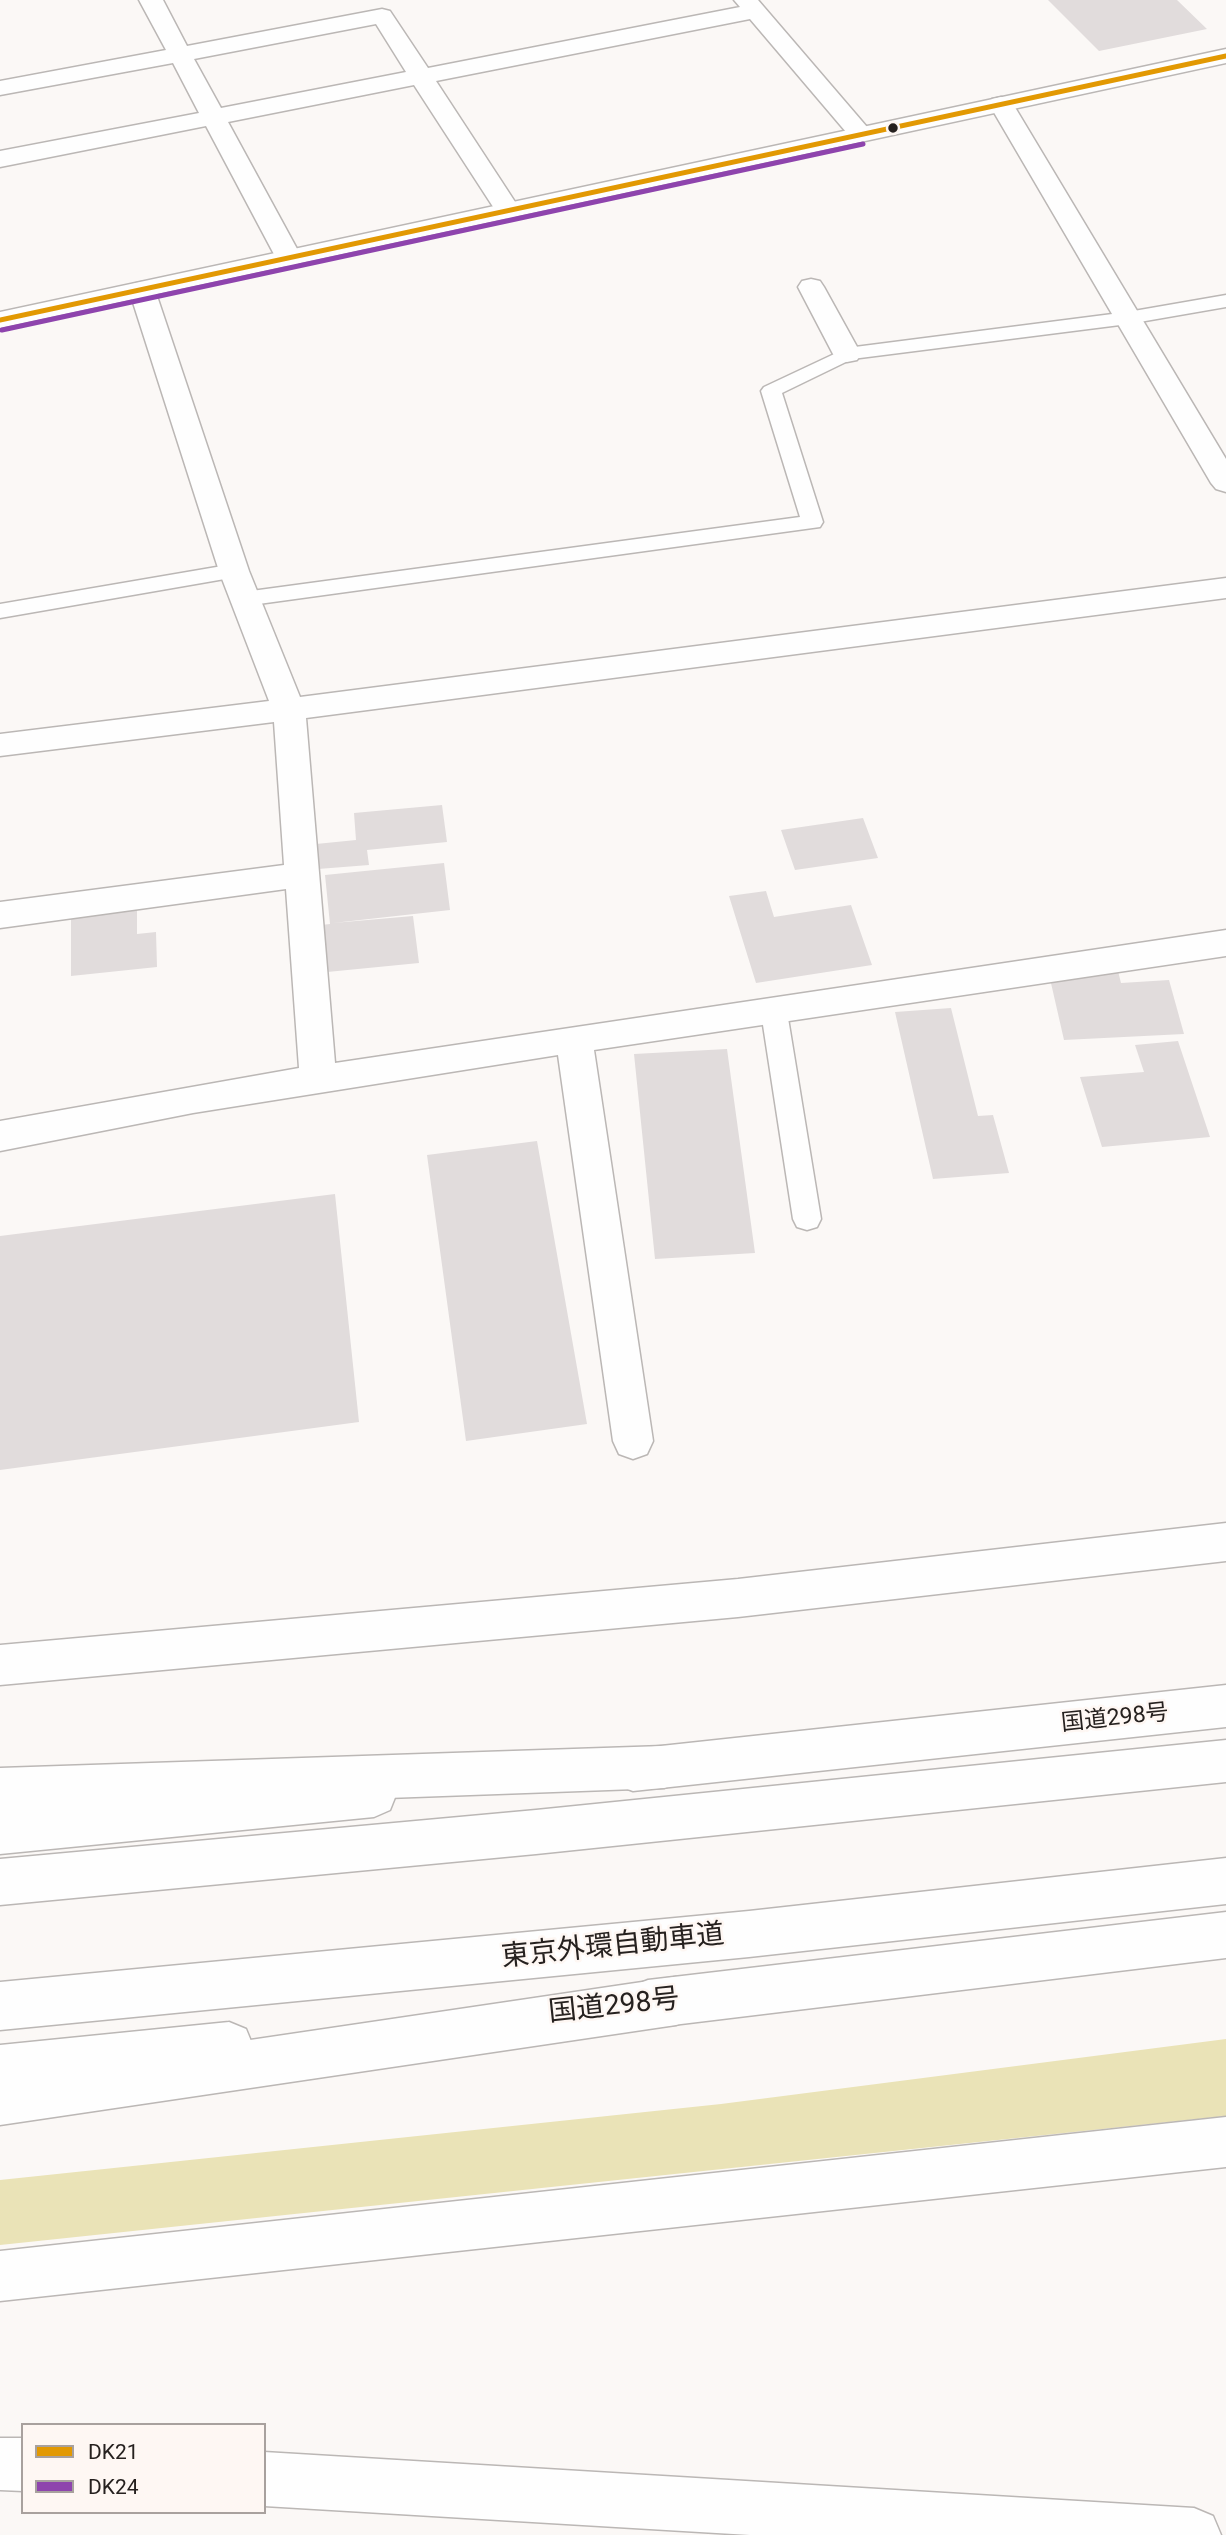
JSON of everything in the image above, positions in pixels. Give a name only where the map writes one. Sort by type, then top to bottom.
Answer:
[{"type":"main road","points":[[151,0],[289,258]]},
{"type":"main road","points":[[0,159],[421,77],[750,6],[861,134]]},
{"type":"main road","points":[[0,88],[382,16],[508,211]]},
{"type":"main road","points":[[0,320],[1226,56]]},
{"type":"main road","points":[[1001,104],[1226,483]]},
{"type":"main road","points":[[811,287],[847,354]]},
{"type":"main road","points":[[142,290],[239,585],[289,710],[318,1081]]},
{"type":"main road","points":[[0,745],[1226,588]]},
{"type":"main road","points":[[0,915],[302,875]]},
{"type":"main road","points":[[0,1136],[193,1099],[574,1039],[774,1012],[1226,943]]},
{"type":"main road","points":[[574,1039],[633,1441]]},
{"type":"main road","points":[[0,1665],[738,1598],[1226,1542]]},
{"type":"main road","name":"国道298号","points":[[0,1832],[664,1767],[1157,1714],[1226,1704]]},
{"type":"main road","points":[[0,1882],[536,1832],[1226,1761]]},
{"type":"main road","points":[[0,1790],[664,1767]]},
{"type":"main road","name":"東京外環自動車道","points":[[0,2006],[749,1934],[1226,1881]]},
{"type":"main road","name":"国道298号","points":[[0,2068],[676,2001],[1223,1936]]},
{"type":"main road","points":[[0,2101],[676,2001]]},
{"type":"main road","points":[[0,2276],[1226,2142]]},
{"type":"main road","points":[[0,2464],[21,2465]]},
{"type":"main road","points":[[266,2479],[1194,2535]]},
{"type":"lane","points":[[0,611],[812,523],[771,391],[847,354],[1128,318],[1226,301]]},
{"type":"lane","points":[[774,1012],[807,1219]]},
{"type":"shaded area","points":[[1226,2039],[1226,2116],[0,2245],[0,2180],[721,2104]]},
{"type":"building","points":[[1048,0],[1177,0],[1207,29],[1099,51]]},
{"type":"building","points":[[442,805],[447,842],[367,850],[369,865],[318,869],[316,844],[356,840],[354,813]]},
{"type":"building","points":[[863,818],[878,858],[795,870],[781,830]]},
{"type":"building","points":[[444,863],[450,910],[333,923],[413,916],[419,963],[317,973],[313,926],[330,924],[325,875]]},
{"type":"building","points":[[766,891],[774,917],[851,905],[872,965],[756,983],[729,896]]},
{"type":"building","points":[[137,909],[137,934],[156,932],[157,967],[71,976],[71,916]]},
{"type":"building","points":[[1117,967],[1121,983],[1169,980],[1184,1034],[1064,1040],[1048,970]]},
{"type":"building","points":[[951,1008],[978,1116],[993,1115],[1009,1173],[933,1179],[895,1012]]},
{"type":"building","points":[[1178,1041],[1210,1137],[1102,1147],[1080,1077],[1144,1072],[1135,1045]]},
{"type":"building","points":[[727,1049],[755,1253],[655,1259],[634,1054]]},
{"type":"building","points":[[537,1141],[587,1424],[466,1441],[427,1155]]},
{"type":"building","points":[[335,1194],[359,1422],[0,1470],[0,1236]]},
{"type":"transit line","name":"DK21","points":[[0,320],[1226,56]]},
{"type":"transit line","name":"DK24","points":[[2,330],[863,144]]}]
